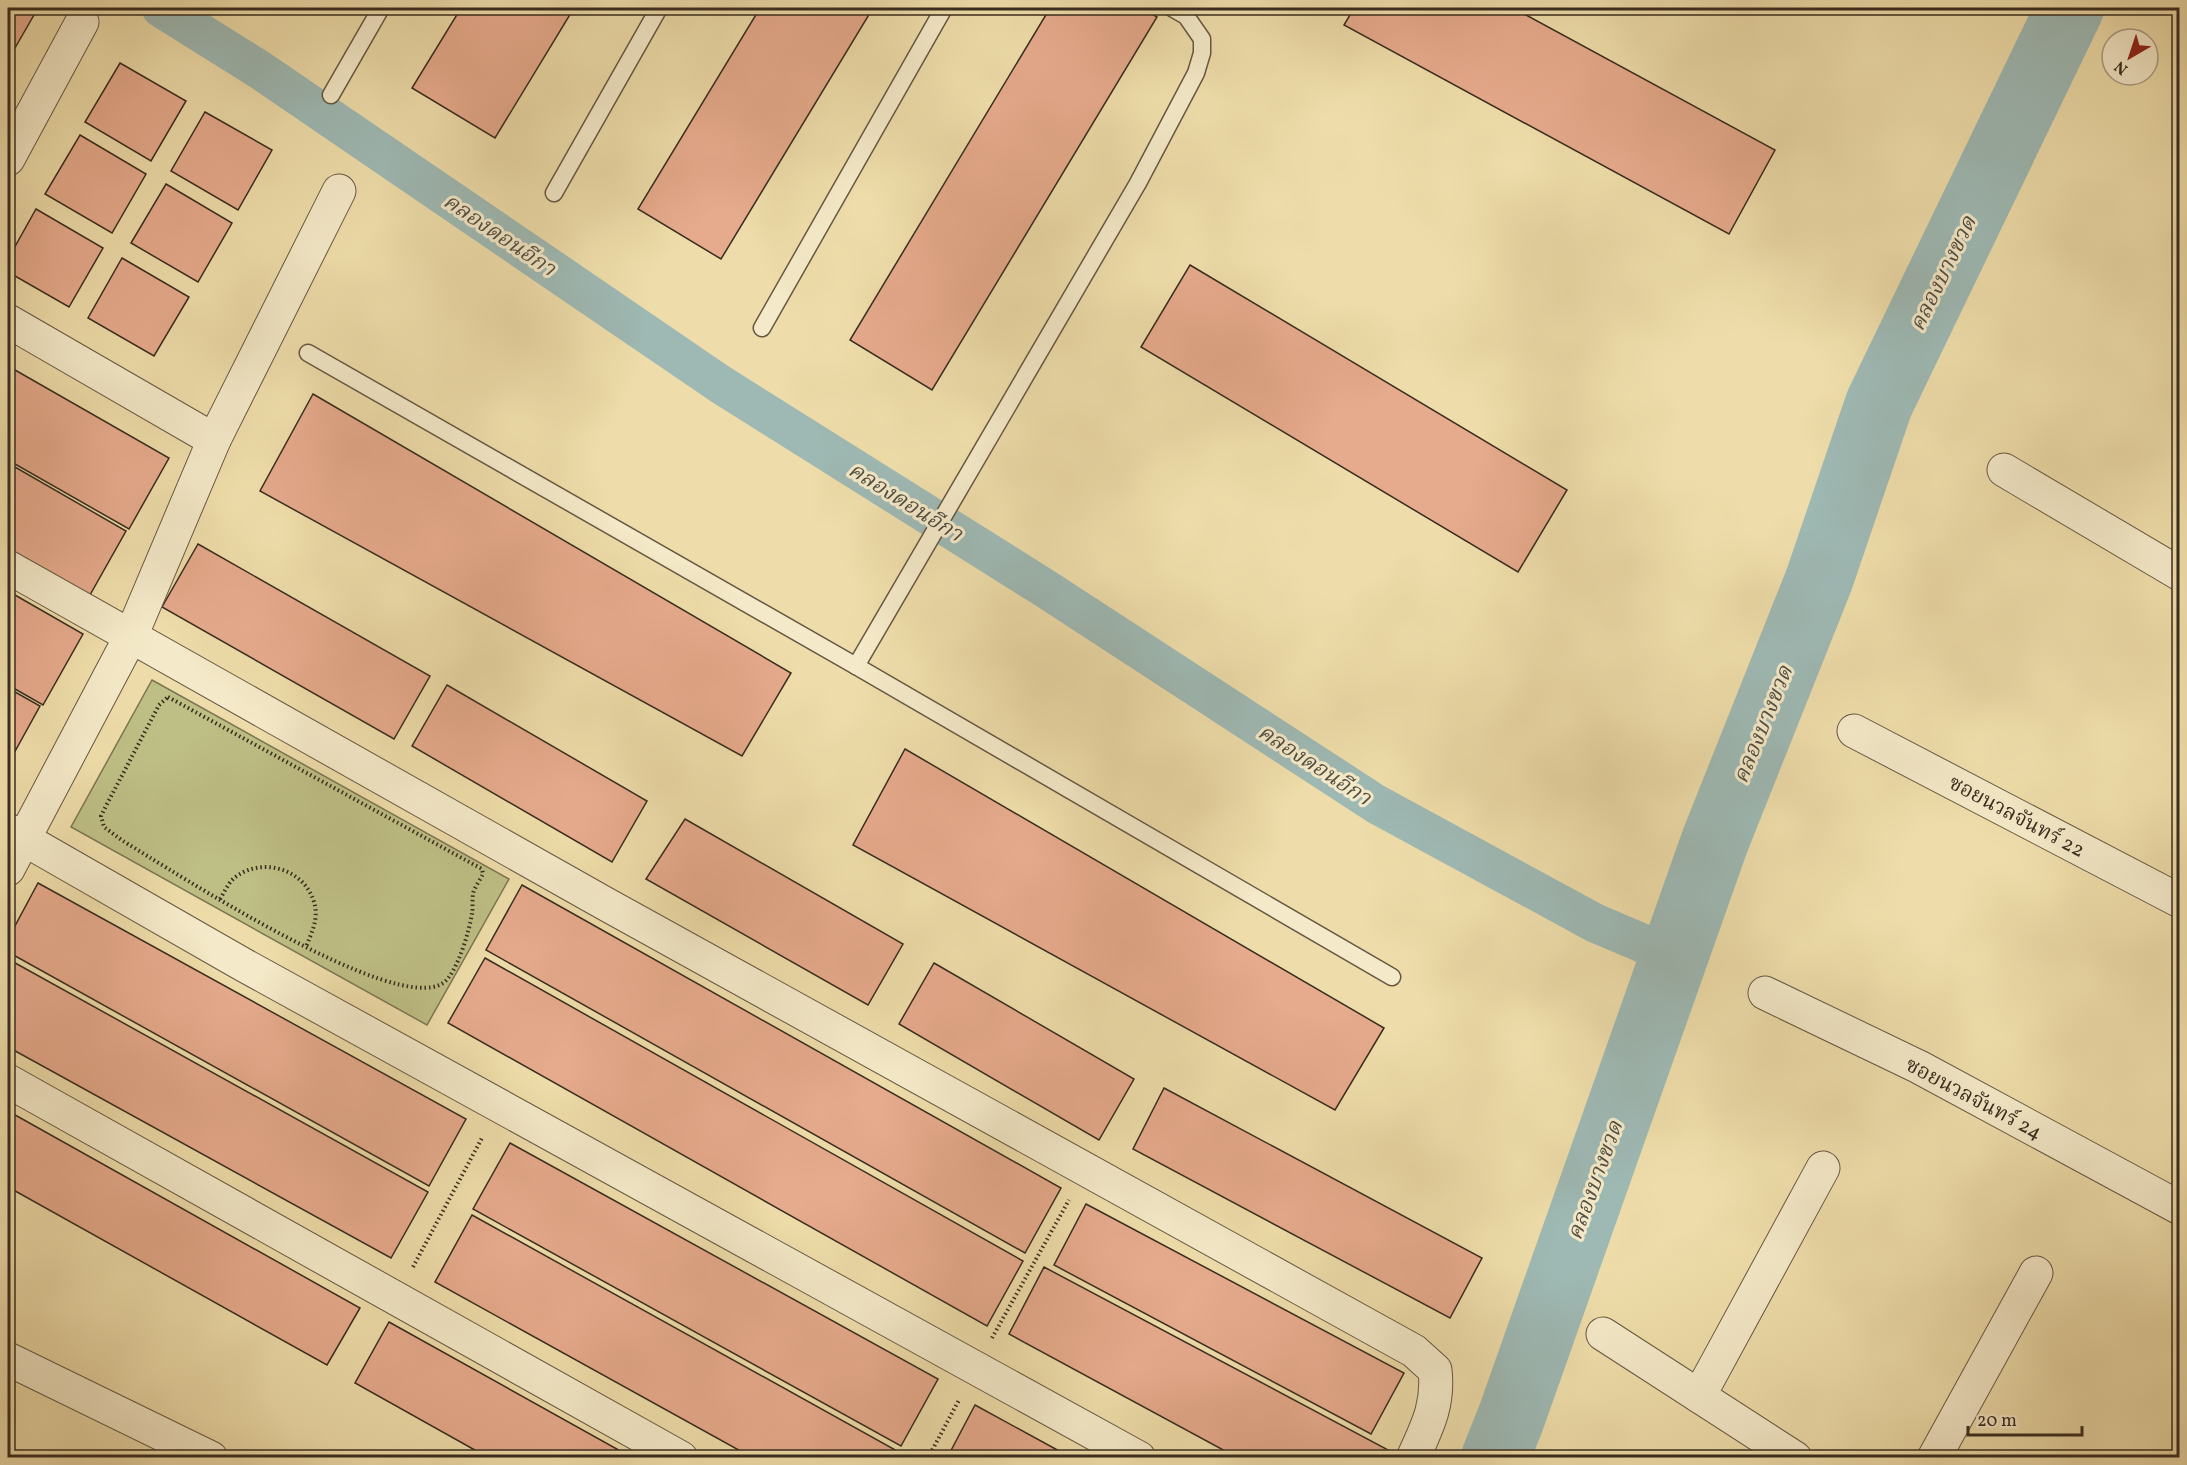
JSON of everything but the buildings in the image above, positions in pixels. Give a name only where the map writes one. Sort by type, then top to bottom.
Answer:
[{"type":"street","points":[[8,159],[82,22]]},
{"type":"street","points":[[8,869],[16,835],[131,636],[214,440],[339,191]]},
{"type":"street","points":[[8,321],[214,440]]},
{"type":"street","points":[[2004,470],[2180,574]]},
{"type":"street","points":[[8,567],[604,903],[1414,1352],[1435,1370],[1437,1388],[1433,1413],[1413,1458]]},
{"type":"street","name":"ซอยนวลจันทร์ 22","points":[[1854,731],[2180,901]]},
{"type":"street","points":[[16,835],[242,964],[1139,1458]]},
{"type":"street","name":"ซอยนวลจันทร์ 24","points":[[1765,993],[1919,1068],[2180,1208]]},
{"type":"street","points":[[8,1081],[681,1458]]},
{"type":"street","points":[[1699,1396],[1823,1168]]},
{"type":"street","points":[[1934,1458],[2036,1273]]},
{"type":"street","points":[[1603,1334],[1795,1458]]},
{"type":"street","points":[[8,1359],[211,1458]]},
{"type":"lane","points":[[332,95],[381,8]]},
{"type":"lane","points":[[554,193],[658,8]]},
{"type":"lane","points":[[762,327],[944,8]]},
{"type":"lane","points":[[856,666],[1138,183],[1196,73],[1202,53],[1202,39],[1186,16],[1172,8]]},
{"type":"lane","points":[[308,353],[856,666],[1392,977]]},
{"type":"path","points":[[168,697],[482,869],[483,874],[473,892],[472,912],[457,965],[449,978],[441,985],[428,988],[377,980],[306,947],[220,899],[123,841],[104,826],[101,816],[159,705],[168,697]]},
{"type":"path","points":[[220,899],[235,876],[257,867],[271,866],[296,875],[307,888],[315,905],[316,919],[306,947]]},
{"type":"path","points":[[395,1299],[499,1105]]},
{"type":"path","points":[[928,1458],[1086,1169]]},
{"type":"green space","points":[[152,680],[509,879],[427,1025],[71,827]]},
{"type":"waterway","name":"คลองดอนอีกา","points":[[161,8],[260,70],[720,384],[1046,589],[1376,804],[1595,923],[1675,957]]},
{"type":"waterway","name":"คลองบางขวด","points":[[1495,1458],[1715,841],[1819,580],[1879,404],[2070,8]]}]
